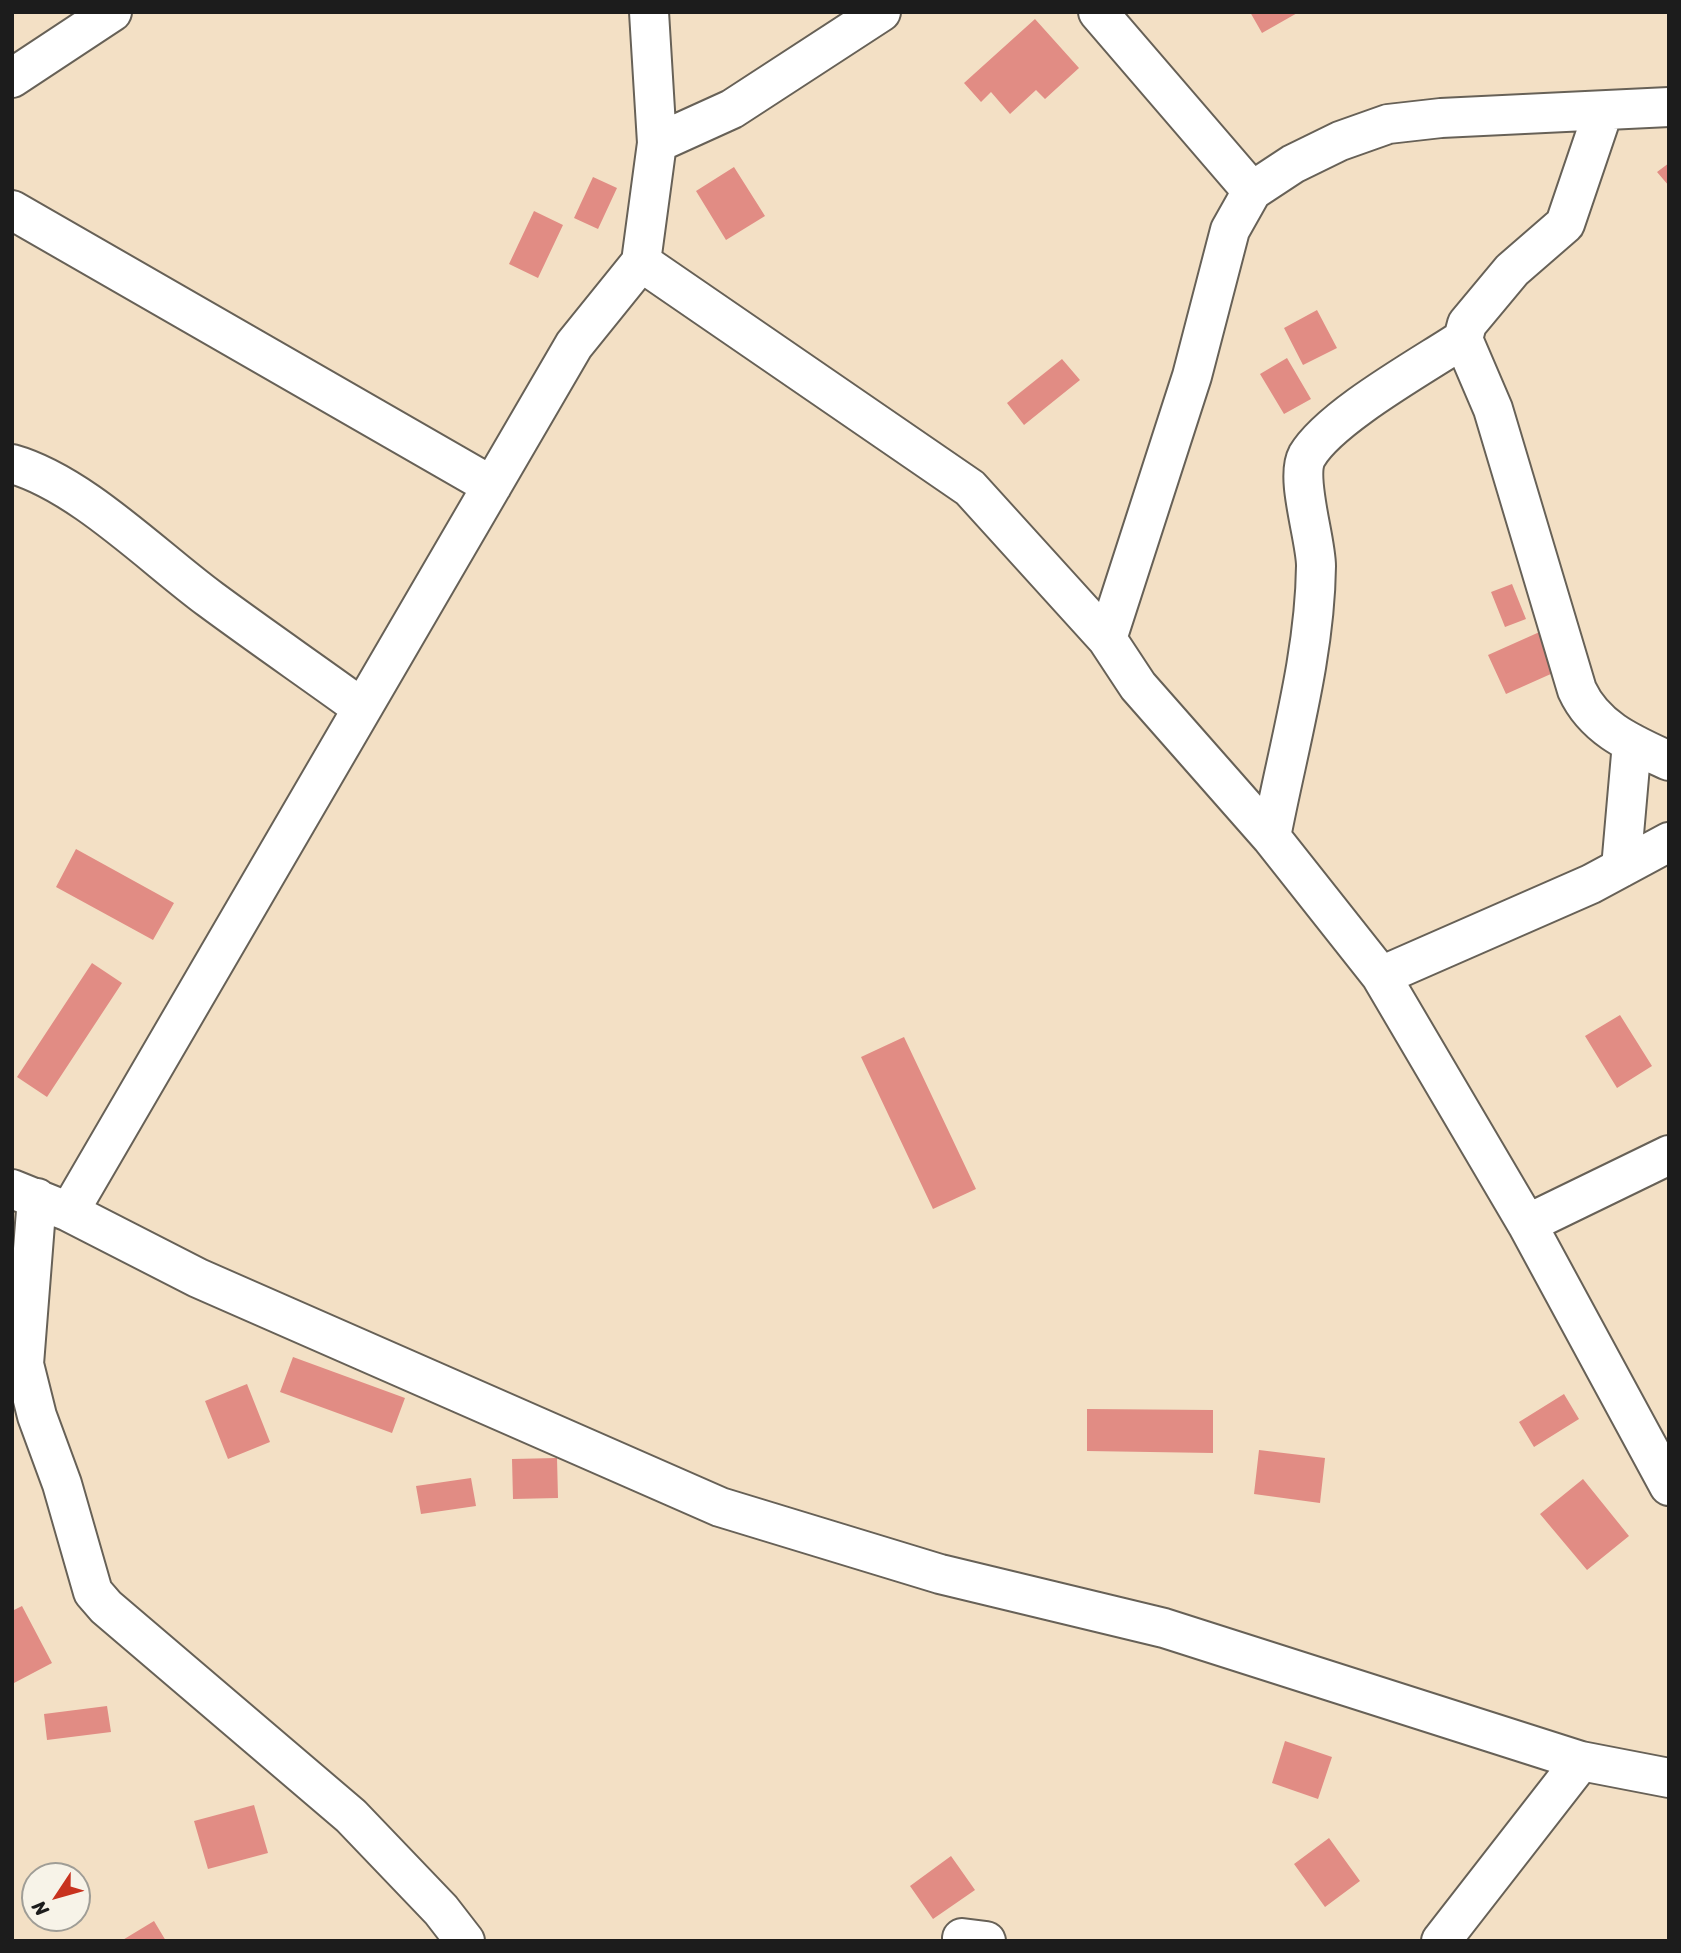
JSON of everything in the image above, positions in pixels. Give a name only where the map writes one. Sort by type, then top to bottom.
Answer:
[{"type":"street","points":[[12,78],[112,12]]},
{"type":"street","points":[[465,1941],[441,1910],[351,1816],[116,1616],[93,1592],[62,1485],[37,1416],[24,1364],[39,1200],[362,708],[574,345],[641,262],[657,144],[649,12]]},
{"type":"street","points":[[657,144],[732,109],[881,12]]},
{"type":"street","points":[[1098,12],[1252,191]]},
{"type":"street","points":[[1107,639],[1192,376],[1230,230],[1252,191],[1293,164],[1340,141],[1388,124],[1441,118],[1669,107]]},
{"type":"street","points":[[1603,112],[1565,224],[1513,270],[1466,324],[1462,339],[1493,409],[1577,690],[1586,709],[1598,723],[1669,761]]},
{"type":"street","points":[[12,210],[492,486]]},
{"type":"street","points":[[641,262],[970,488],[1107,639],[1138,687],[1270,837],[1381,976],[1527,1224],[1669,1486]]},
{"type":"street","points":[[1270,837],[1315,613],[1316,554],[1304,477],[1305,459],[1336,424],[1462,339]]},
{"type":"street","points":[[12,464],[28,468],[82,499],[210,599],[362,708]]},
{"type":"street","points":[[1621,868],[1632,743]]},
{"type":"street","points":[[1381,976],[1591,884],[1669,842]]},
{"type":"street","points":[[1527,1224],[1669,1155]]},
{"type":"street","points":[[39,1200],[198,1278],[720,1507],[940,1574],[1164,1628],[1581,1761],[1669,1778]]},
{"type":"street","points":[[1441,1941],[1581,1761]]},
{"type":"building","points":[[1250,12],[1299,12],[1262,33]]},
{"type":"building","points":[[1035,19],[1079,68],[1045,99],[1036,90],[1010,114],[991,92],[981,102],[964,83]]},
{"type":"building","points":[[1669,163],[1669,186],[1657,172]]},
{"type":"building","points":[[734,167],[765,216],[726,240],[696,191]]},
{"type":"building","points":[[593,177],[617,188],[598,229],[574,218]]},
{"type":"building","points":[[534,211],[563,225],[538,278],[509,264]]},
{"type":"building","points":[[1317,310],[1337,348],[1303,365],[1284,328]]},
{"type":"building","points":[[1287,358],[1311,399],[1284,414],[1260,374]]},
{"type":"building","points":[[1062,359],[1080,380],[1024,425],[1007,403]]},
{"type":"building","points":[[1512,584],[1526,619],[1505,627],[1491,592]]},
{"type":"building","points":[[1544,630],[1562,669],[1506,694],[1488,655]]},
{"type":"building","points":[[76,849],[174,903],[153,940],[56,887]]},
{"type":"building","points":[[92,963],[122,983],[47,1097],[17,1077]]},
{"type":"building","points":[[1620,1015],[1652,1066],[1617,1088],[1585,1036]]},
{"type":"building","points":[[904,1037],[976,1189],[933,1209],[861,1057]]},
{"type":"building","points":[[293,1357],[405,1398],[392,1433],[280,1392]]},
{"type":"building","points":[[247,1384],[270,1442],[228,1459],[205,1401]]},
{"type":"building","points":[[1564,1394],[1579,1419],[1534,1447],[1519,1422]]},
{"type":"building","points":[[1087,1409],[1213,1410],[1213,1453],[1087,1451]]},
{"type":"building","points":[[1259,1450],[1325,1458],[1320,1503],[1254,1494]]},
{"type":"building","points":[[557,1458],[558,1498],[513,1499],[512,1459]]},
{"type":"building","points":[[471,1478],[476,1506],[421,1514],[416,1486]]},
{"type":"building","points":[[1583,1479],[1629,1536],[1587,1570],[1540,1514]]},
{"type":"building","points":[[22,1606],[52,1663],[14,1683],[12,1611]]},
{"type":"building","points":[[107,1706],[111,1732],[47,1740],[44,1714]]},
{"type":"building","points":[[1285,1741],[1332,1757],[1318,1799],[1272,1783]]},
{"type":"building","points":[[254,1805],[268,1853],[208,1869],[194,1821]]},
{"type":"building","points":[[1329,1838],[1360,1881],[1325,1907],[1294,1864]]},
{"type":"building","points":[[951,1856],[975,1890],[933,1919],[910,1886]]},
{"type":"building","points":[[154,1921],[166,1941],[121,1941]]}]
